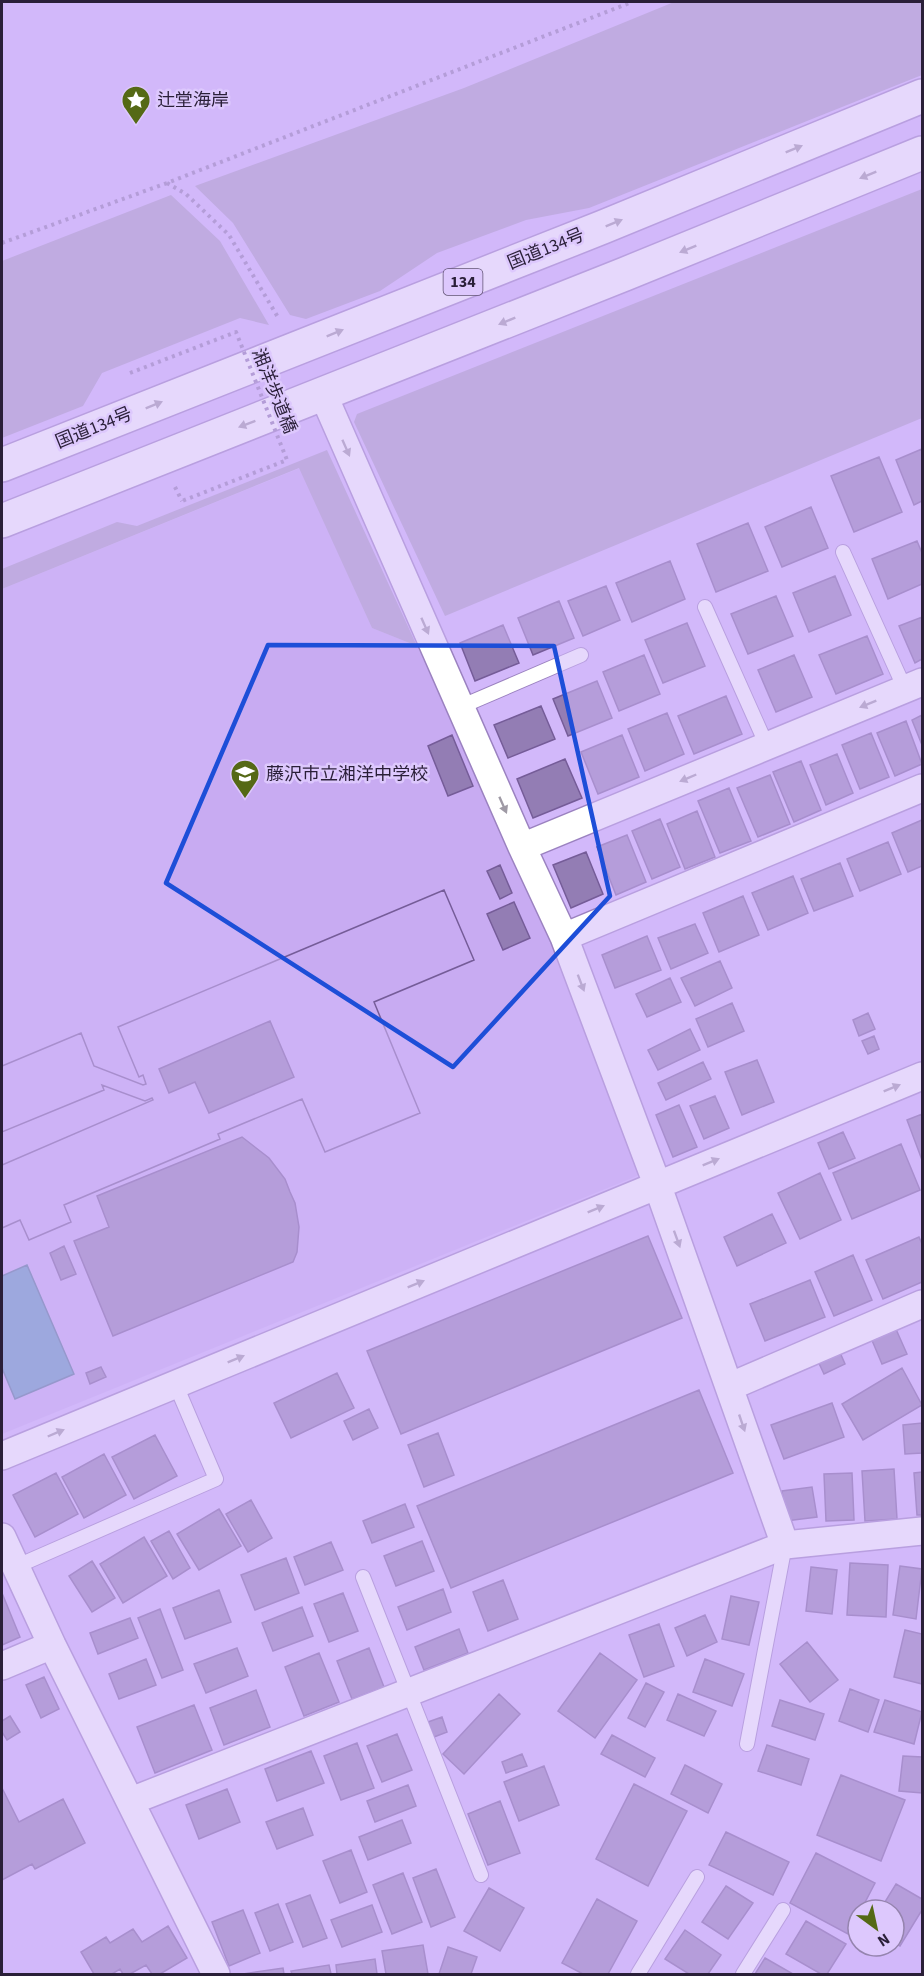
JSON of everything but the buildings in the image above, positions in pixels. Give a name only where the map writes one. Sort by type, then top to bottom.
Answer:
[{"type":"highway","name":"国道134号","points":[[2,465],[603,227],[922,96]]},
{"type":"highway","points":[[2,521],[922,153]]},
{"type":"street","points":[[322,394],[564,937],[657,1184],[785,1545]]},
{"type":"street","points":[[522,847],[914,685]]},
{"type":"street","points":[[564,937],[922,788]]},
{"type":"street","points":[[2,1456],[922,1076]]},
{"type":"street","points":[[729,1387],[922,1304]]},
{"type":"street","points":[[131,1801],[785,1545],[922,1531]]},
{"type":"street","points":[[2,1537],[52,1645],[216,1974]]},
{"type":"street","points":[[2,1666],[52,1645]]},
{"type":"lane","points":[[843,552],[914,685]]},
{"type":"lane","points":[[705,607],[767,746]]},
{"type":"lane","points":[[460,707],[581,655]]},
{"type":"lane","points":[[15,1567],[216,1479],[176,1383]]},
{"type":"lane","points":[[747,1744],[785,1545]]},
{"type":"lane","points":[[363,1577],[481,1875]]},
{"type":"lane","points":[[638,1974],[698,1877]]},
{"type":"lane","points":[[743,1974],[783,1910]]},
{"type":"path","points":[[2,243],[167,183],[632,2]]},
{"type":"path","points":[[167,183],[186,194],[229,235],[277,312],[280,322]]},
{"type":"path","name":"湘洋歩道橋","points":[[130,373],[236,332],[287,460],[182,501]]},
{"type":"highlighted area","points":[[268,645],[554,646],[610,896],[453,1067],[166,883]]},
{"type":"shaded area","points":[[674,2],[922,2],[922,75],[589,208],[526,220],[437,253],[380,291],[306,319],[290,315],[233,223],[195,186],[464,88]]},
{"type":"shaded area","points":[[922,189],[922,418],[445,616],[354,422],[357,414]]},
{"type":"shaded area","points":[[171,195],[220,241],[269,325],[240,318],[102,373],[83,406],[2,438],[2,261]]},
{"type":"shaded area","points":[[327,450],[417,646],[372,628],[299,468],[2,589],[2,569],[117,522],[137,526]]},
{"type":"shaded area","name":"藤沢市立湘洋中学校","points":[[300,468],[372,628],[417,646],[559,953],[642,1161],[637,1176],[2,1434],[2,589]]},
{"type":"water","points":[[27,1265],[74,1374],[15,1399],[2,1368],[2,1276]]},
{"type":"place","name":"辻堂海岸","points":[[136,126]]},
{"type":"place","name":"藤沢市立湘洋中学校","points":[[245,800]]}]
